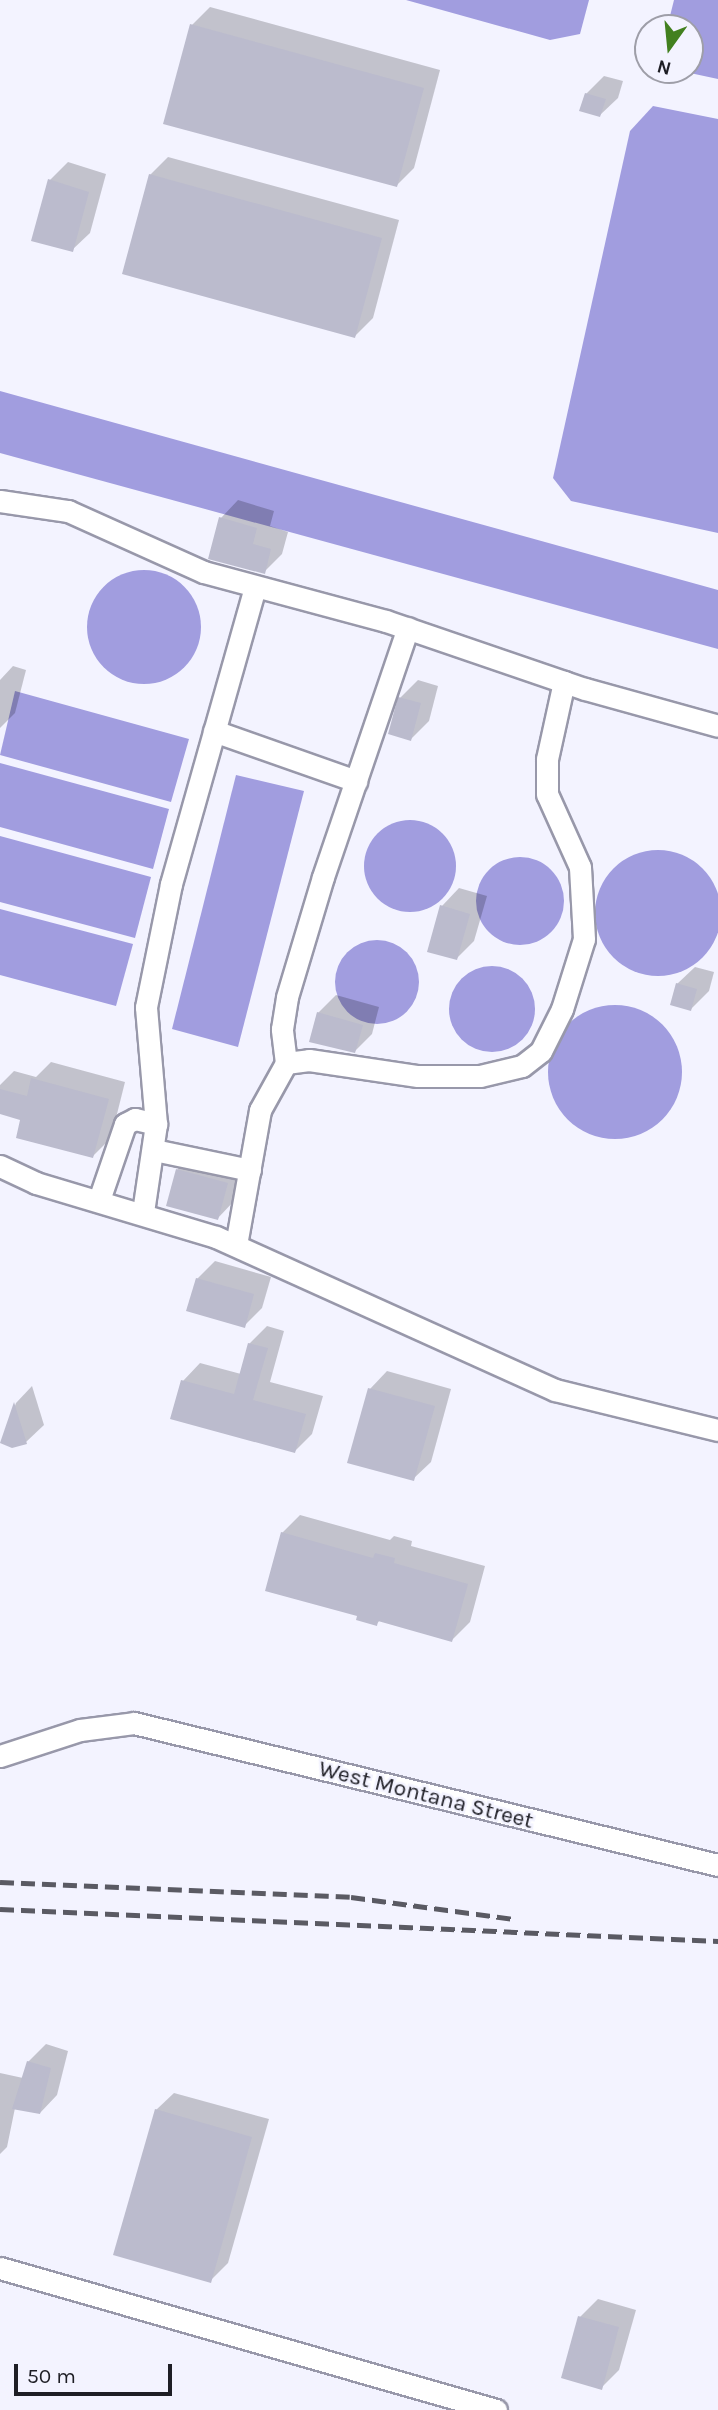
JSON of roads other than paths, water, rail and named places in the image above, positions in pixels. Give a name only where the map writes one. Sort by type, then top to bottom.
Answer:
[{"type":"street","points":[[0,500],[68,511],[204,572],[408,628],[564,682],[718,726]]},
{"type":"street","points":[[143,1212],[156,1124],[146,1007],[171,884],[255,587]]},
{"type":"street","points":[[236,1245],[260,1110],[286,1063],[282,1029],[287,997],[408,628]]},
{"type":"street","points":[[286,1063],[309,1060],[395,1075],[480,1076],[522,1066],[541,1051],[562,1009],[584,939],[580,867],[547,794],[547,759],[564,682]]},
{"type":"street","points":[[214,732],[356,780]]},
{"type":"street","points":[[100,1200],[125,1124],[135,1119],[156,1124]]},
{"type":"street","points":[[154,1150],[250,1170]]},
{"type":"street","points":[[0,1166],[36,1183],[143,1212],[236,1245],[555,1390],[718,1430]]},
{"type":"street","name":"West Montana Street","points":[[0,1756],[80,1730],[134,1723],[718,1865]]},
{"type":"street","points":[[0,2268],[496,2410]]},
{"type":"railway","points":[[0,1882],[351,1897],[514,1919]]},
{"type":"railway","points":[[0,1909],[718,1941]]}]
